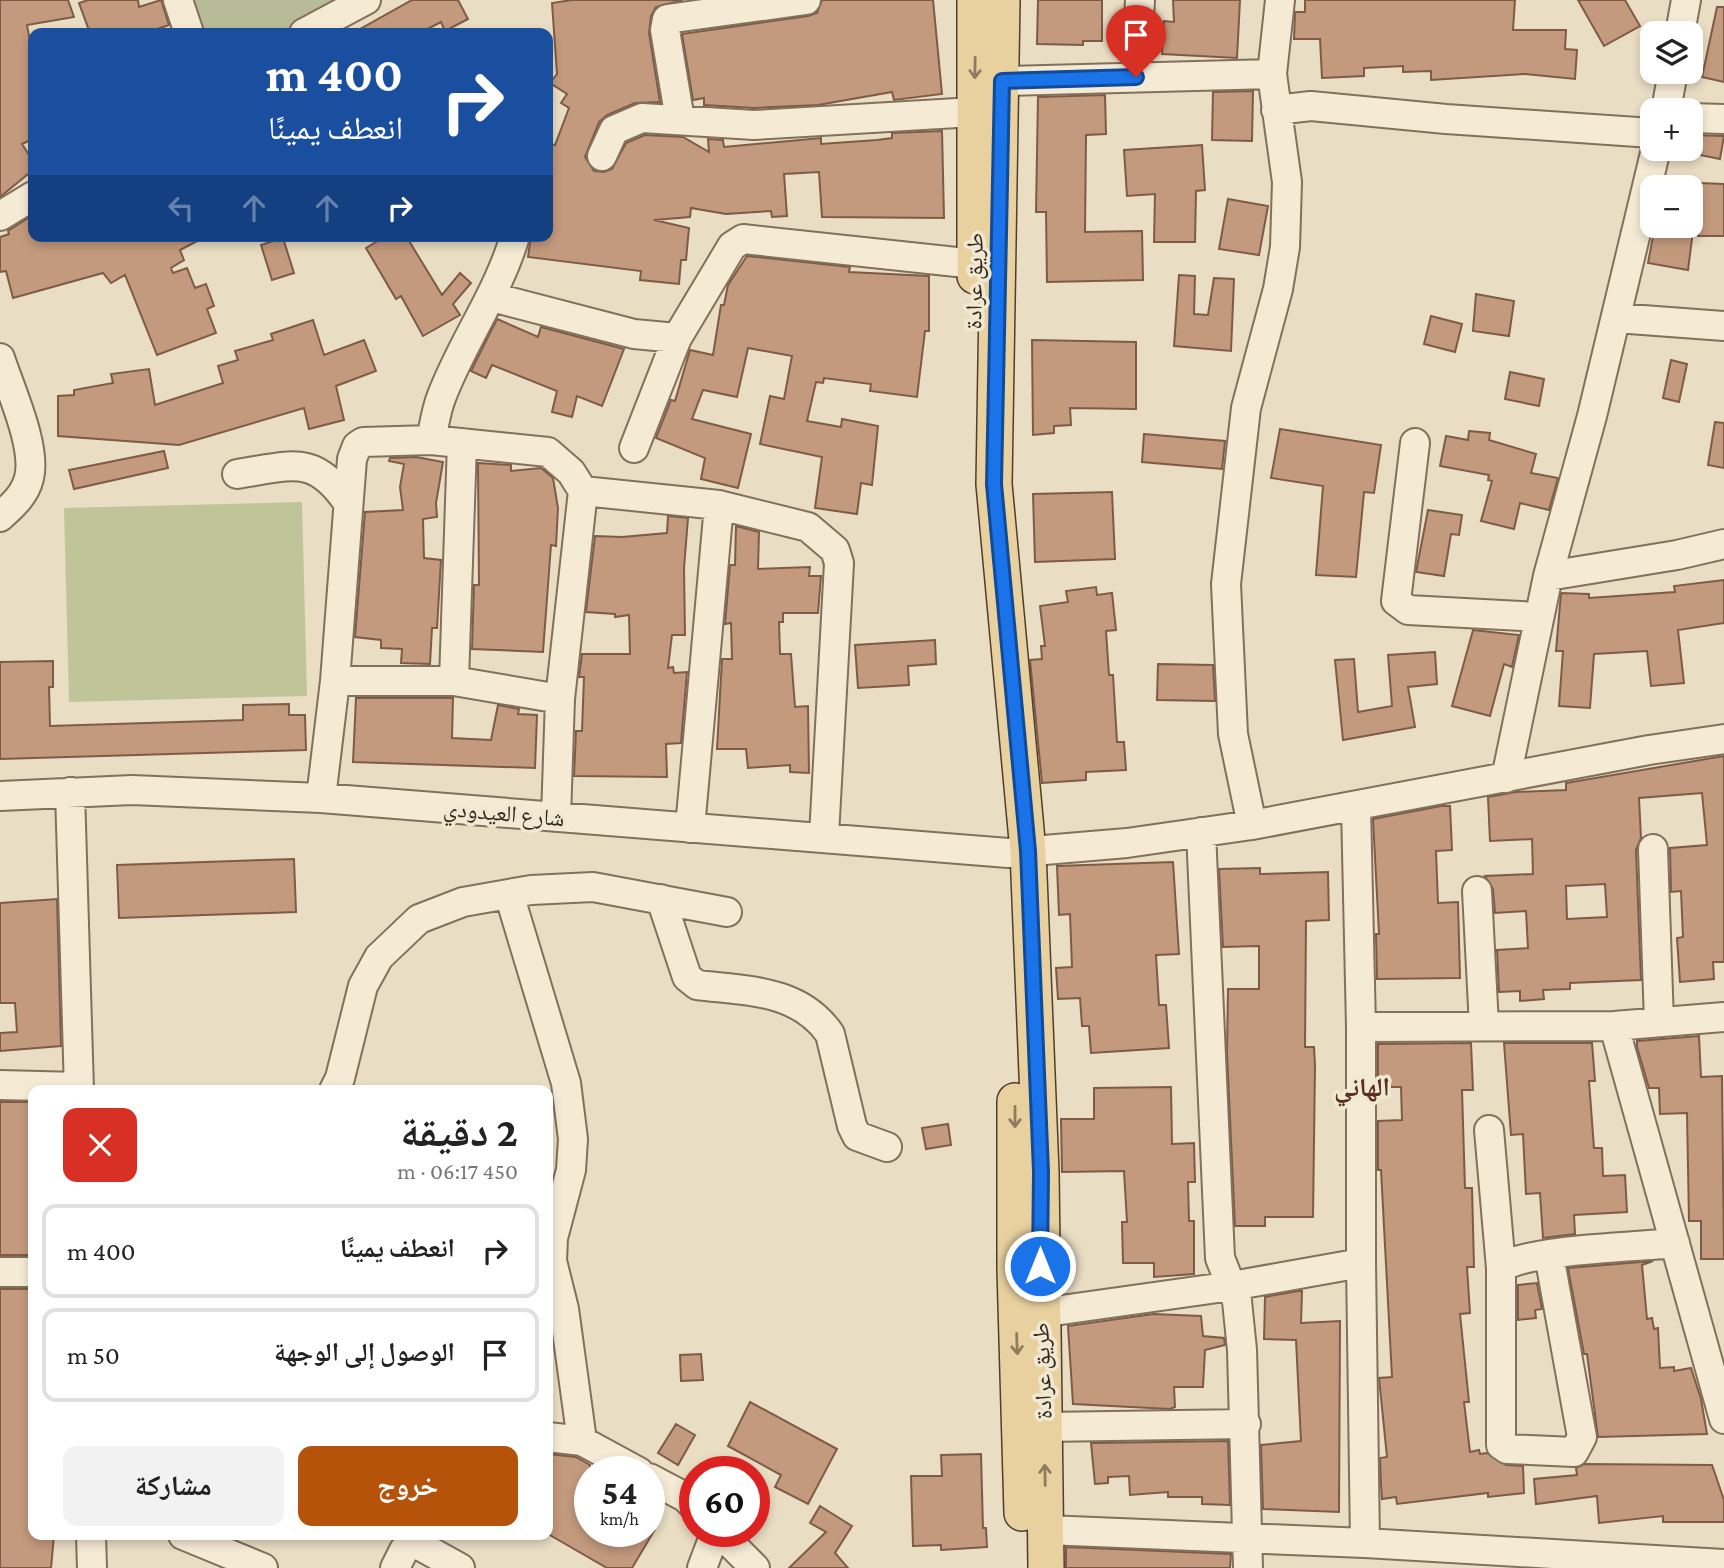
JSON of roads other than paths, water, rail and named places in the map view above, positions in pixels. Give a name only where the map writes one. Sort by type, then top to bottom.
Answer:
[{"type":"main road","name":"طريق عرادة","points":[[975,0],[973,477],[981,613],[1018,852],[1015,1269],[1022,1568]]},
{"type":"main road","name":"طريق عرادة","points":[[1002,0],[994,484],[1041,1172],[1040,1313],[1046,1568]]},
{"type":"street","points":[[178,0],[187,28]]},
{"type":"street","points":[[313,28],[366,0]]},
{"type":"street","points":[[680,120],[666,20],[744,5],[806,0]]},
{"type":"street","points":[[1136,77],[1140,0]]},
{"type":"street","points":[[1252,825],[1233,734],[1226,584],[1246,408],[1278,289],[1285,247],[1287,182],[1272,74],[1280,0]]},
{"type":"street","points":[[1682,21],[1686,0]]},
{"type":"street","points":[[1002,81],[1272,74]]},
{"type":"street","points":[[1276,110],[1311,106],[1446,119],[1640,131]]},
{"type":"street","points":[[602,156],[614,130],[642,118],[754,125],[974,112]]},
{"type":"street","points":[[1703,118],[1724,119]]},
{"type":"street","points":[[1506,778],[1548,576],[1616,318],[1653,161]]},
{"type":"street","points":[[0,216],[28,199]]},
{"type":"street","points":[[634,448],[677,338],[732,247],[743,239],[975,264]]},
{"type":"street","points":[[430,440],[440,400],[461,353],[492,297],[513,242]]},
{"type":"street","points":[[492,297],[634,334],[677,338]]},
{"type":"street","points":[[1616,318],[1724,326]]},
{"type":"street","points":[[0,358],[29,447],[30,466],[29,478],[18,500],[0,517]]},
{"type":"street","points":[[321,798],[335,681],[351,465],[357,446],[363,442],[430,440],[548,452],[571,472],[583,491],[559,699],[556,817]]},
{"type":"street","points":[[454,681],[462,443]]},
{"type":"street","points":[[1415,443],[1396,601],[1408,610],[1539,617]]},
{"type":"street","points":[[237,474],[306,467],[333,481],[348,503]]},
{"type":"street","points":[[583,491],[719,505],[808,527],[835,550],[839,563],[824,836]]},
{"type":"street","points":[[690,828],[719,505]]},
{"type":"street","points":[[1548,576],[1677,555],[1724,544]]},
{"type":"street","points":[[335,681],[454,681],[559,699]]},
{"type":"street","name":"شارع العيدودي","points":[[0,796],[132,790],[321,798],[1018,852],[1252,825],[1649,750],[1724,739]]},
{"type":"street","points":[[69,792],[79,1085]]},
{"type":"street","points":[[1356,807],[1365,1542]]},
{"type":"street","points":[[1201,832],[1220,1258],[1232,1286],[1242,1350],[1248,1554]]},
{"type":"street","points":[[1653,849],[1659,1022]]},
{"type":"street","points":[[336,1085],[363,986],[379,957],[419,919],[463,902],[509,894],[593,887],[727,912]]},
{"type":"street","points":[[1477,891],[1484,1026]]},
{"type":"street","points":[[509,894],[566,1083],[573,1139],[571,1170],[553,1238]]},
{"type":"street","points":[[661,899],[687,977],[697,985],[777,994],[821,1022],[830,1034],[852,1126],[857,1136],[887,1147]]},
{"type":"street","points":[[1360,1027],[1614,1026],[1724,1017]]},
{"type":"street","points":[[1614,1026],[1724,1419]]},
{"type":"street","points":[[0,1084],[28,1086]]},
{"type":"street","points":[[1489,1130],[1501,1268],[1501,1445],[1507,1449],[1574,1452],[1582,1437],[1549,1255]]},
{"type":"street","points":[[1501,1268],[1510,1262],[1549,1255],[1675,1243]]},
{"type":"street","points":[[1040,1313],[1232,1286],[1361,1263]]},
{"type":"street","points":[[553,1265],[564,1309],[582,1441]]},
{"type":"street","points":[[0,1272],[28,1272]]},
{"type":"street","points":[[1044,1427],[1246,1424]]},
{"type":"street","points":[[553,1438],[582,1441],[610,1456]]},
{"type":"street","points":[[1046,1530],[1248,1554],[1365,1542],[1460,1559],[1724,1564]]},
{"type":"street","points":[[91,1540],[92,1568]]},
{"type":"street","points":[[195,1540],[263,1568]]},
{"type":"street","points":[[395,1568],[404,1550],[415,1543],[460,1568]]},
{"type":"street","points":[[702,1568],[711,1547]]},
{"type":"street","points":[[733,1547],[755,1568]]},
{"type":"district","name":"الهاني","points":[[1362,1087]]}]
